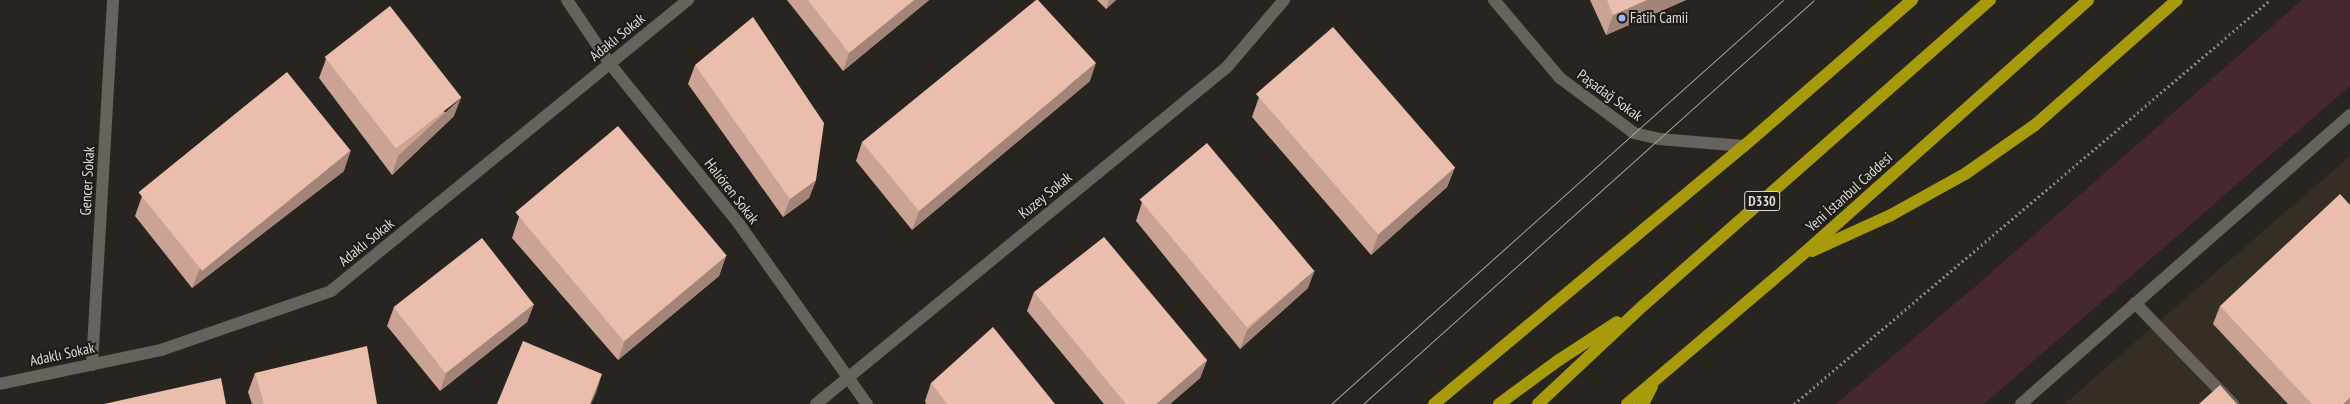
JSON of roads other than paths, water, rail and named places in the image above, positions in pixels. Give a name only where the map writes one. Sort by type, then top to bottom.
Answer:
[{"type":"highway","points":[[1434,404],[1744,146],[1912,0]]},
{"type":"highway","name":"D330","points":[[1538,404],[1645,304],[1990,0]]},
{"type":"highway","name":"Yeni İstanbul Caddesi","points":[[1627,404],[1802,255],[2088,0]]},
{"type":"highway","points":[[1802,255],[1891,215],[1965,174],[2035,125],[2177,0]]},
{"type":"highway","points":[[1499,404],[1559,360],[1645,304]]},
{"type":"highway","points":[[1643,404],[1657,378]]},
{"type":"street","name":"Gencer Sokak","points":[[92,364],[113,0]]},
{"type":"street","name":"Halıören Sokak","points":[[567,0],[610,64],[739,224],[867,404]]},
{"type":"street","name":"Adaklı Sokak","points":[[0,384],[161,350],[331,291],[688,0]]},
{"type":"street","name":"Kuzey Sokak","points":[[816,404],[1227,67],[1284,0]]},
{"type":"street","name":"Paşadağ Sokak","points":[[1494,0],[1560,78],[1634,133],[1660,139],[1744,146]]},
{"type":"street","points":[[2021,404],[2350,115]]},
{"type":"street","points":[[2135,304],[2233,404]]},
{"type":"tram line","points":[[1331,404],[1783,0]]},
{"type":"tram line","points":[[1363,404],[1814,0]]},
{"type":"place","name":"Fatih Camii","points":[[1622,18]]}]
